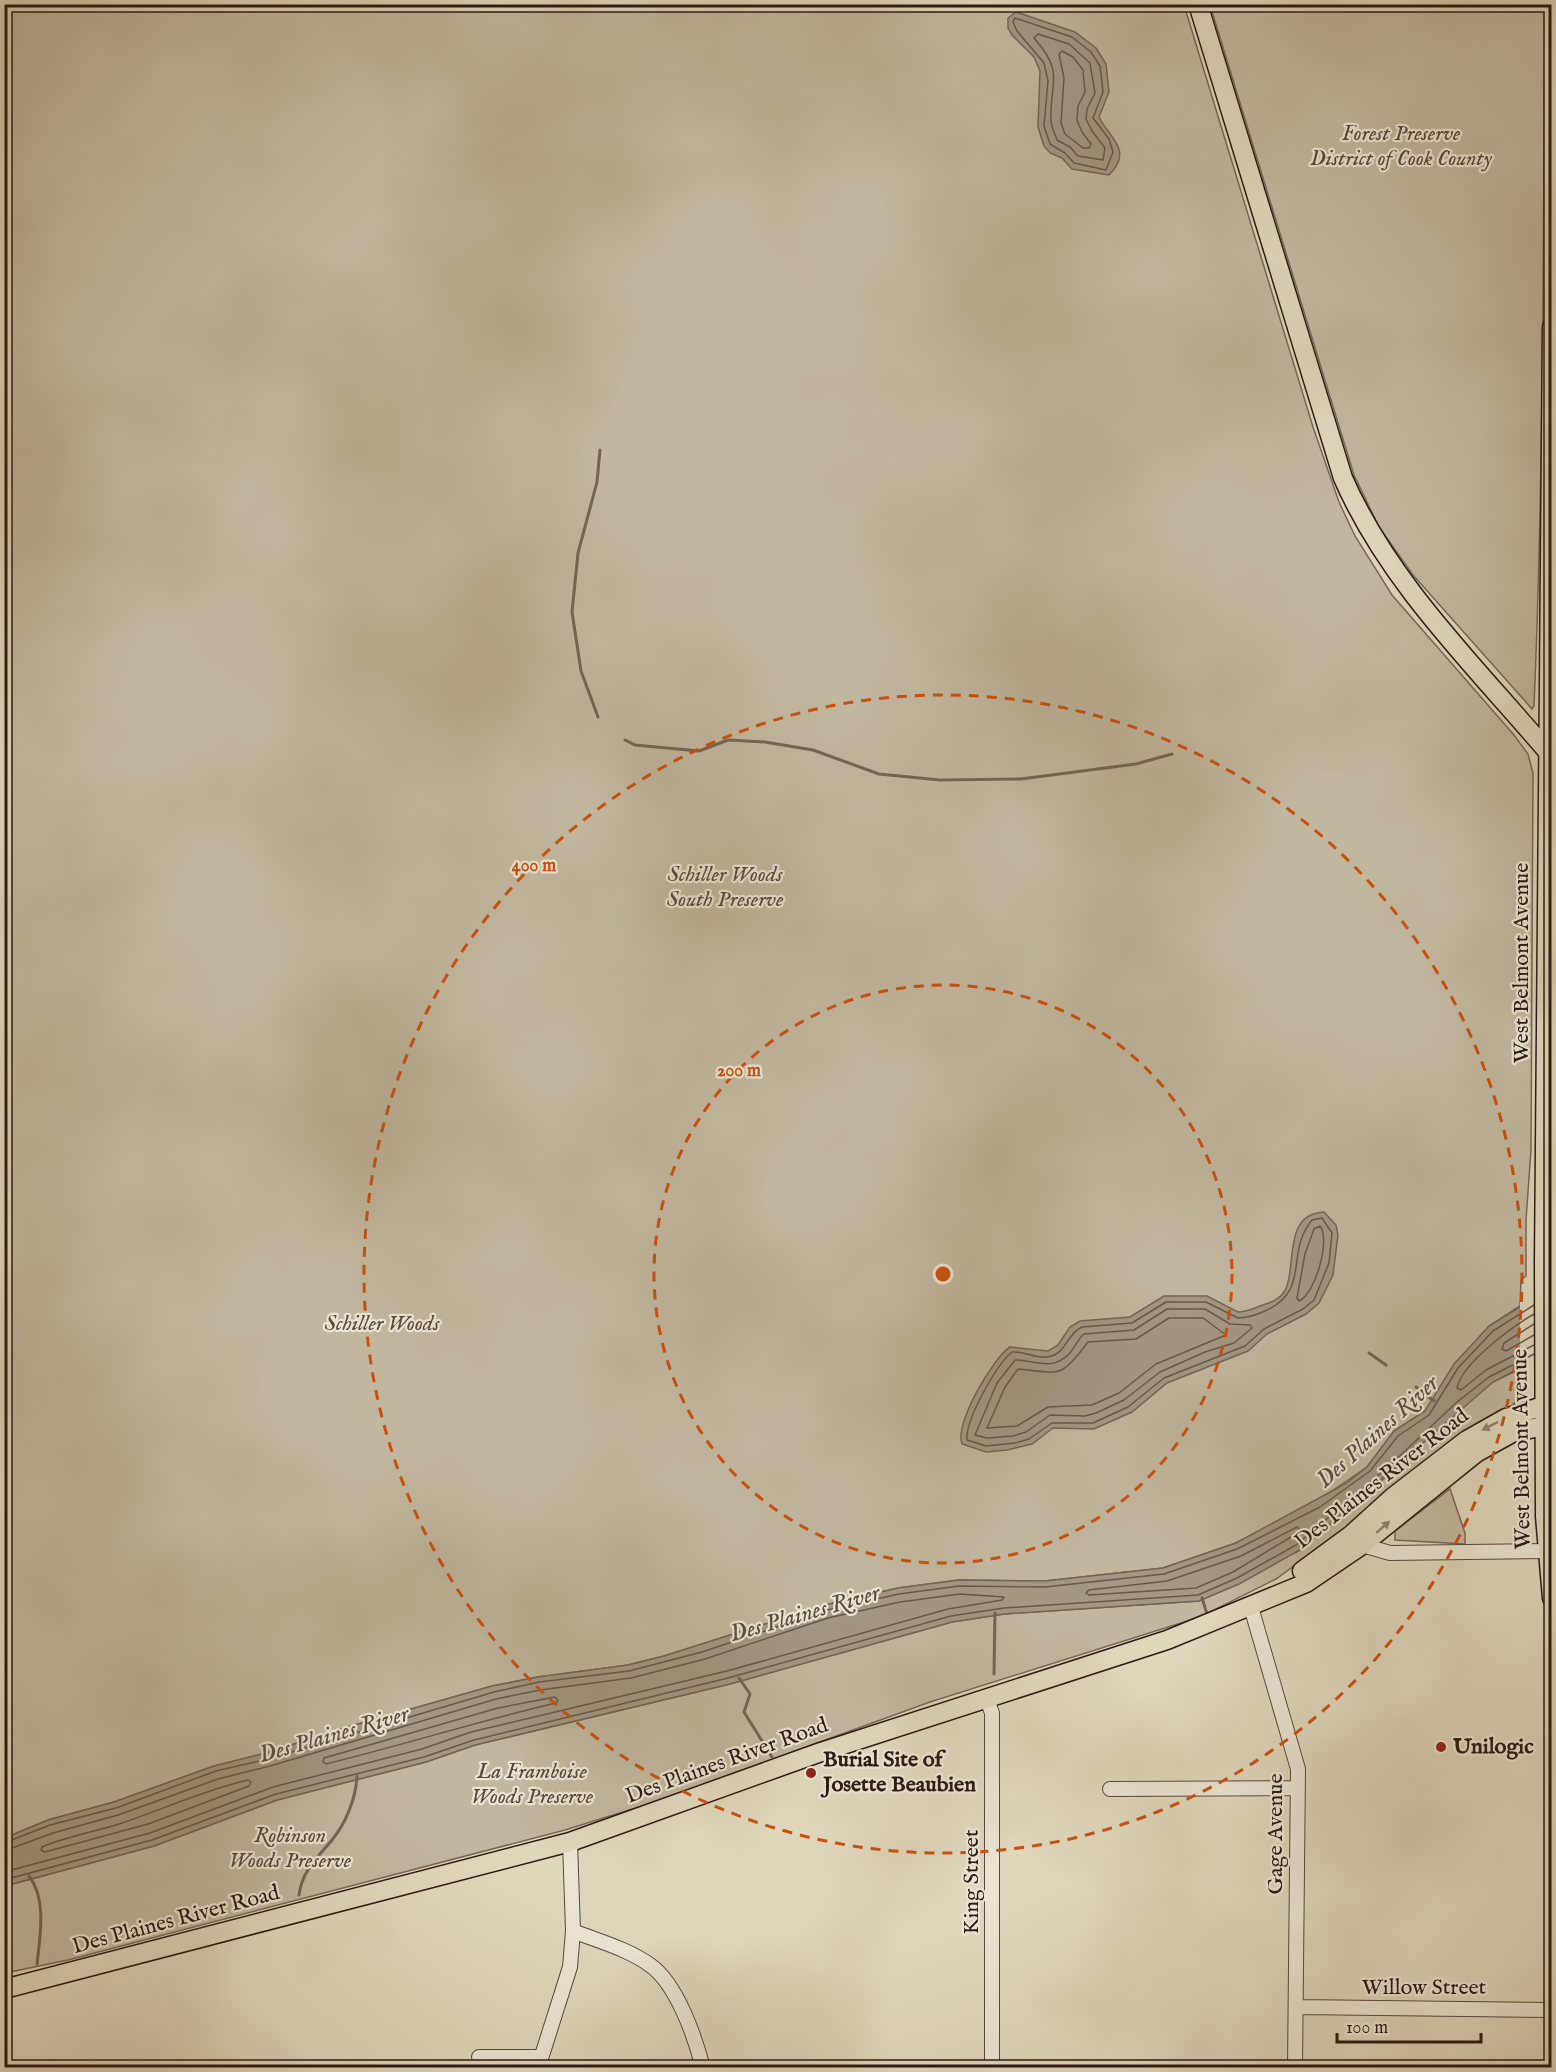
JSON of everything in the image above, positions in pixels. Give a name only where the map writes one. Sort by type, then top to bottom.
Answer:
[{"type":"main road","points":[[1198,4],[1343,478],[1378,546],[1428,610],[1548,752]]},
{"type":"main road","name":"West Belmont Avenue","points":[[1551,327],[1544,1264],[1551,1598]]},
{"type":"main road","name":"Des Plaines River Road","points":[[1281,1591],[1467,1440],[1506,1418],[1548,1404]]},
{"type":"main road","name":"Des Plaines River Road","points":[[4,1989],[570,1842],[821,1752],[986,1696],[1167,1640],[1251,1607],[1281,1591],[1306,1583],[1362,1545],[1476,1453],[1512,1433],[1548,1424]]},
{"type":"street","points":[[1362,1545],[1390,1553],[1549,1551]]},
{"type":"street","name":"Gage Avenue","points":[[1251,1607],[1296,1758],[1298,1788],[1295,2067]]},
{"type":"street","name":"King Street","points":[[986,1696],[992,1713],[992,2067]]},
{"type":"street","points":[[1110,1789],[1298,1788]]},
{"type":"street","points":[[479,2057],[539,2062],[570,1967],[573,1931],[570,1842]]},
{"type":"street","points":[[573,1931],[651,1965],[673,1992],[685,2015],[703,2067]]},
{"type":"street","name":"Willow Street","points":[[1296,2007],[1551,2010]]},
{"type":"green space","name":"Schiller Woods South Preserve","points":[[5,5],[1184,5],[1313,427],[1339,502],[1355,536],[1392,595],[1514,735],[1528,754],[1533,773],[1531,1150],[1526,1220],[1526,1276],[1521,1280],[1520,1306],[1489,1326],[1425,1411],[1394,1431],[1367,1467],[1317,1501],[1236,1543],[1163,1568],[1045,1581],[959,1580],[898,1588],[825,1605],[664,1656],[628,1665],[538,1677],[492,1686],[266,1753],[214,1766],[114,1802],[48,1820],[5,1838]]},
{"type":"green space","name":"Forest Preserve District of Cook County","points":[[1210,5],[1545,5],[1541,443],[1537,619],[1534,706],[1532,709],[1413,575],[1379,527],[1354,475]]},
{"type":"green space","points":[[1520,1369],[1520,1375],[1525,1372],[1524,1390],[1512,1406],[1276,1579],[1200,1617],[930,1702],[655,1802],[565,1830],[68,1960],[5,1973],[5,1886],[154,1846],[277,1800],[426,1762],[475,1745],[730,1684],[952,1622],[1004,1614],[1199,1601],[1300,1550],[1392,1472],[1461,1407],[1493,1382]]},
{"type":"green space","points":[[1450,1489],[1465,1533],[1465,1544],[1395,1540],[1395,1531]]},
{"type":"water","points":[[1016,12],[1075,32],[1096,48],[1106,64],[1109,92],[1099,117],[1117,144],[1119,151],[1116,166],[1109,175],[1072,169],[1062,158],[1050,153],[1044,146],[1038,127],[1040,71],[1034,57],[1008,28],[1008,18]]},
{"type":"water","points":[[1324,1212],[1336,1225],[1338,1235],[1333,1275],[1319,1303],[1306,1314],[1267,1334],[1248,1351],[1167,1383],[1132,1412],[1094,1429],[1053,1428],[1032,1444],[1007,1450],[986,1452],[962,1444],[961,1435],[969,1407],[985,1377],[1010,1347],[1048,1351],[1058,1345],[1070,1327],[1080,1321],[1130,1317],[1164,1296],[1207,1296],[1238,1312],[1277,1299],[1284,1292],[1288,1282],[1296,1232],[1302,1222],[1311,1215]]},
{"type":"water","name":"Des Plaines River","points":[[1551,1288],[1551,1351],[1493,1382],[1300,1550],[1239,1584],[1199,1601],[1004,1614],[952,1622],[730,1684],[475,1745],[426,1762],[277,1800],[154,1846],[5,1886],[5,1838],[48,1820],[114,1802],[214,1766],[266,1753],[492,1686],[538,1677],[628,1665],[664,1656],[825,1605],[898,1588],[959,1580],[1045,1581],[1163,1568],[1236,1543],[1345,1484],[1367,1467],[1394,1431],[1425,1411],[1454,1364],[1489,1326]]},
{"type":"pier","points":[[1550,1285],[1552,1354],[1520,1372],[1520,1302]]},
{"type":"waterway","points":[[598,717],[581,671],[572,612],[578,553],[597,482],[600,450]]},
{"type":"waterway","points":[[625,740],[635,745],[699,751],[728,740],[765,742],[813,750],[879,774],[940,780],[1021,779],[1136,764],[1172,754]]},
{"type":"waterway","points":[[1369,1353],[1386,1365]]},
{"type":"waterway","name":"Des Plaines River","points":[[1416,1387],[1434,1401]]},
{"type":"waterway","points":[[1202,1598],[1207,1614]]},
{"type":"waterway","points":[[994,1674],[995,1613]]},
{"type":"waterway","points":[[739,1678],[750,1694],[744,1712],[772,1757]]},
{"type":"waterway","points":[[299,1895],[307,1872],[346,1818],[355,1793],[357,1776]]},
{"type":"waterway","points":[[29,1876],[35,1885],[40,1907],[41,1930],[37,1964]]},
{"type":"place","name":"Unilogic","points":[[1441,1747]]},
{"type":"place","name":"Burial Site of Josette Beaubien","points":[[811,1773]]},
{"type":"park label","name":"Schiller Woods","points":[[382,1324]]},
{"type":"park label","name":"La Framboise Woods Preserve","points":[[532,1784]]},
{"type":"park label","name":"Robinson Woods Preserve","points":[[290,1848]]}]
